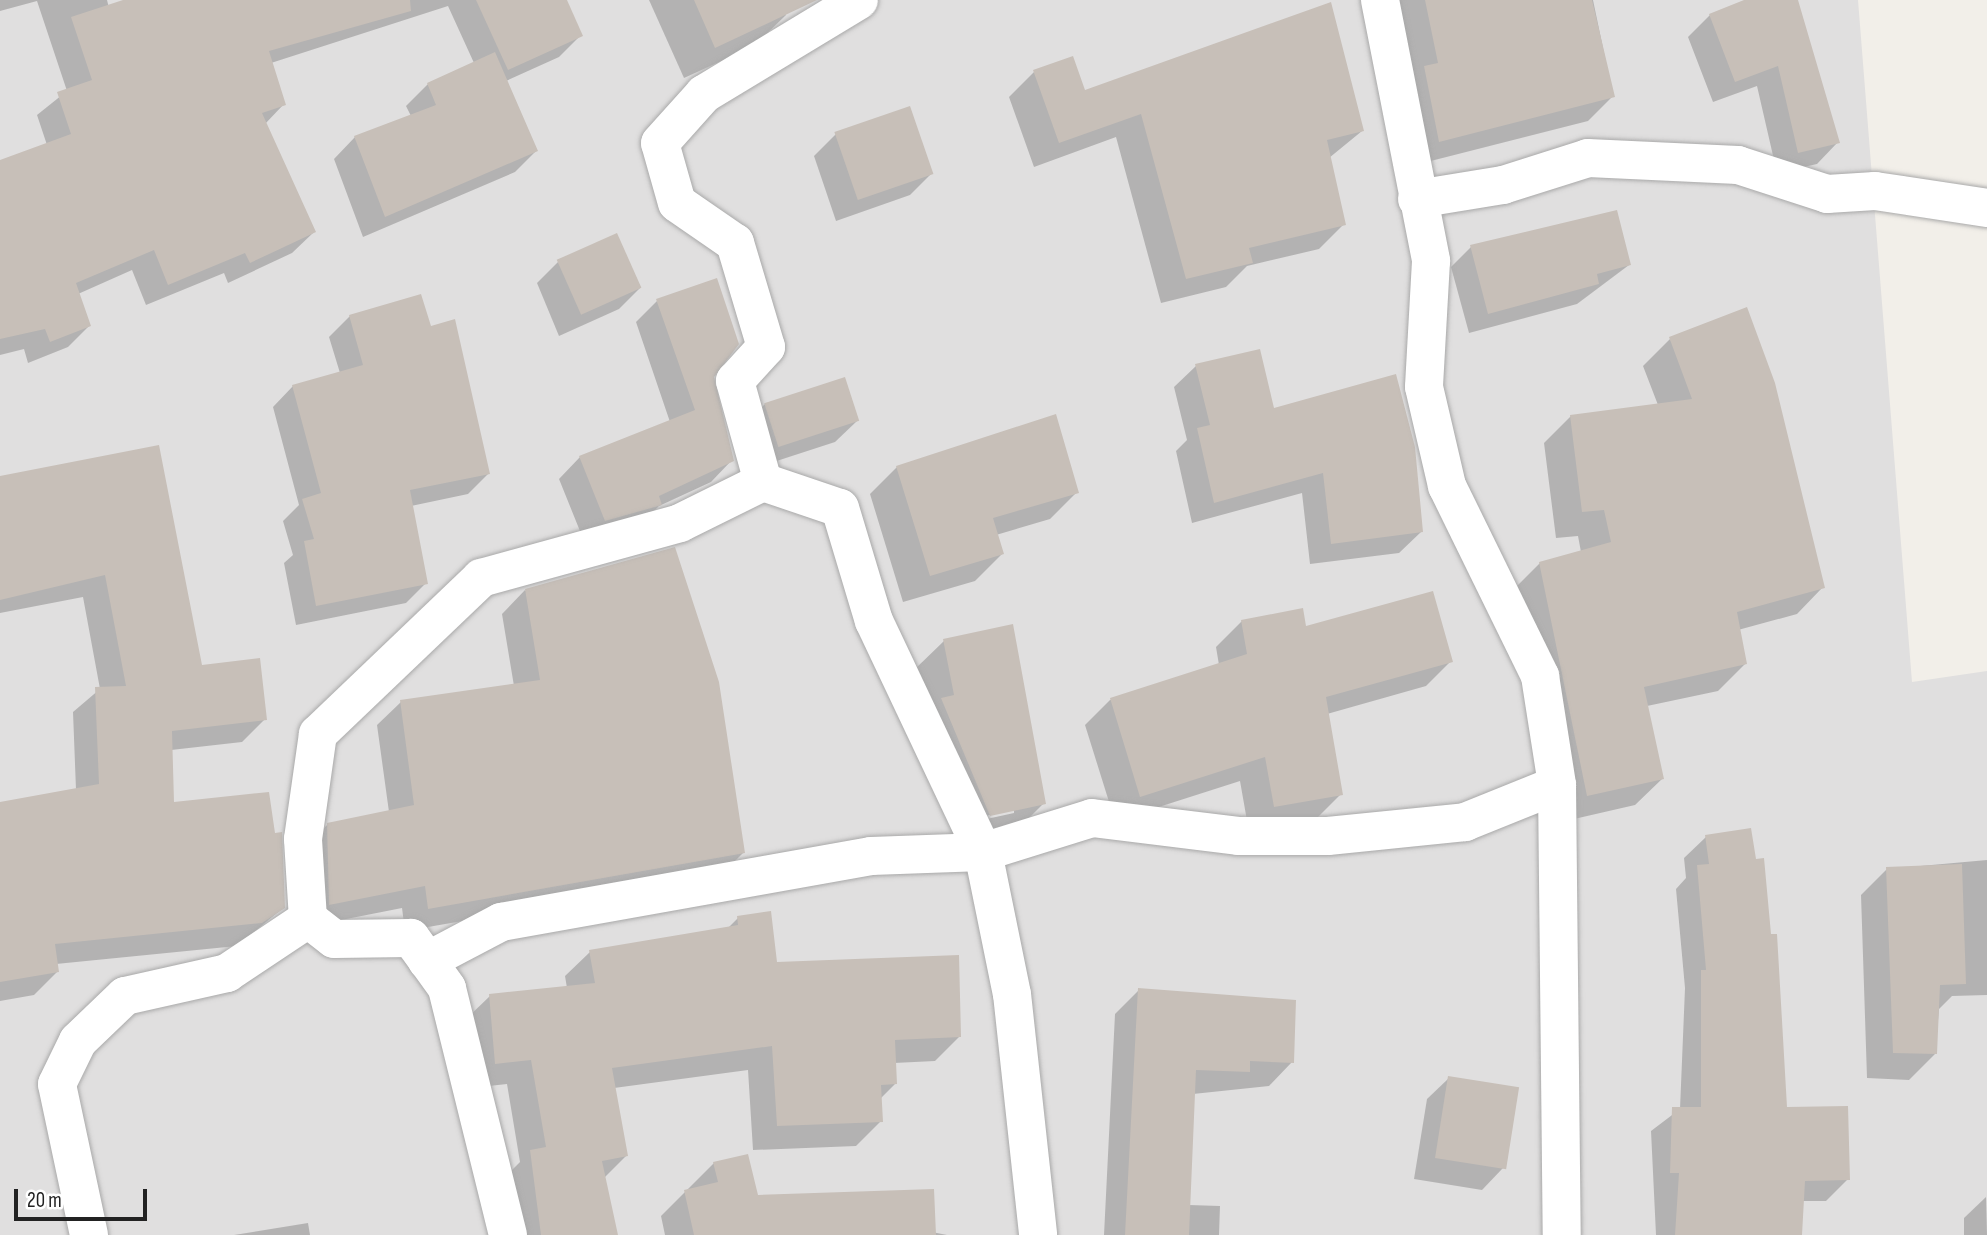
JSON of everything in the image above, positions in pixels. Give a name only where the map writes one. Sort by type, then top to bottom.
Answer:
[{"type":"street","points":[[763,482],[735,381],[765,347],[735,243],[677,203],[660,143],[704,94],[859,0]]},
{"type":"street","points":[[1380,0],[1417,199],[1432,261],[1424,387],[1447,486],[1540,676],[1557,785],[1562,1235]]},
{"type":"street","points":[[1417,199],[1503,185],[1588,158],[1738,165],[1827,194],[1875,191],[1987,208]]},
{"type":"street","points":[[508,1235],[451,1001],[427,961],[411,938],[334,939],[308,919],[303,839],[318,734],[481,578],[680,523],[763,482],[840,508],[874,621],[984,852],[1012,995],[1038,1235]]},
{"type":"street","points":[[427,961],[501,922],[871,856],[984,852],[1092,818],[1238,836],[1328,836],[1465,822],[1557,785]]},
{"type":"street","points":[[89,1235],[57,1084],[78,1041],[125,996],[227,973],[308,919]]},
{"type":"shaded area","points":[[0,0],[1858,0],[1912,682],[1987,671],[1987,1235],[0,1235]]},
{"type":"building","points":[[123,0],[410,0],[411,11],[269,51],[286,105],[262,113],[316,232],[250,263],[245,253],[168,285],[154,250],[76,283],[91,326],[50,342],[45,329],[0,339],[0,160],[71,134],[57,92],[92,80],[71,17]]},
{"type":"building","points":[[476,0],[567,0],[583,36],[508,70]]},
{"type":"building","points":[[694,0],[817,0],[715,48]]},
{"type":"building","points":[[1425,0],[1592,0],[1615,97],[1439,142],[1424,66],[1438,63]]},
{"type":"building","points":[[1744,0],[1798,0],[1840,143],[1798,153],[1778,66],[1735,82],[1709,14]]},
{"type":"building","points":[[1331,2],[1364,131],[1327,140],[1346,225],[1249,248],[1253,263],[1186,279],[1141,114],[1059,143],[1033,70],[1073,56],[1085,90]]},
{"type":"building","points":[[495,52],[538,151],[385,217],[354,136],[436,105],[427,83]]},
{"type":"building","points":[[910,106],[933,174],[858,200],[834,132]]},
{"type":"building","points":[[1617,210],[1631,265],[1597,274],[1599,284],[1488,314],[1470,245]]},
{"type":"building","points":[[617,233],[641,288],[581,315],[557,260]]},
{"type":"building","points":[[717,278],[739,344],[714,377],[734,461],[659,496],[662,505],[605,521],[579,456],[695,410],[656,299]]},
{"type":"building","points":[[421,294],[431,326],[455,319],[490,474],[410,490],[428,584],[316,606],[304,541],[314,539],[302,499],[321,493],[292,385],[363,365],[349,315]]},
{"type":"building","points":[[1747,307],[1775,383],[1825,588],[1737,612],[1747,664],[1644,687],[1664,779],[1587,796],[1539,562],[1611,542],[1604,510],[1582,512],[1570,415],[1692,399],[1669,337]]},
{"type":"building","points":[[1260,349],[1274,408],[1396,374],[1415,447],[1423,532],[1331,544],[1323,473],[1214,503],[1197,428],[1210,425],[1195,364]]},
{"type":"building","points":[[845,377],[859,421],[778,447],[764,403]]},
{"type":"building","points":[[1056,414],[1079,493],[993,518],[1004,554],[930,576],[896,466]]},
{"type":"building","points":[[159,445],[202,665],[260,658],[267,720],[172,731],[174,802],[269,792],[275,833],[282,832],[285,908],[262,923],[55,944],[59,972],[0,982],[0,802],[99,784],[95,687],[126,686],[105,575],[0,600],[0,476]]},
{"type":"building","points":[[675,547],[719,682],[745,853],[428,909],[425,886],[329,905],[327,823],[414,805],[400,700],[540,680],[525,589]]},
{"type":"building","points":[[1433,591],[1453,662],[1326,697],[1343,795],[1274,807],[1265,757],[1140,797],[1110,698],[1247,654],[1241,620],[1303,608],[1306,626]]},
{"type":"building","points":[[1013,624],[1046,804],[990,816],[941,698],[954,695],[943,639]]},
{"type":"building","points":[[1751,828],[1756,859],[1764,858],[1771,934],[1777,934],[1787,1107],[1848,1106],[1850,1180],[1805,1181],[1802,1235],[1675,1235],[1679,1173],[1670,1173],[1672,1107],[1701,1107],[1701,970],[1706,970],[1697,865],[1709,864],[1705,835]]},
{"type":"building","points":[[1962,864],[1966,984],[1940,985],[1937,1054],[1893,1053],[1886,867]]},
{"type":"building","points":[[771,911],[777,962],[959,955],[961,1037],[895,1040],[897,1084],[881,1085],[883,1122],[777,1126],[772,1046],[612,1068],[628,1156],[602,1161],[618,1235],[541,1235],[530,1150],[546,1147],[531,1060],[495,1064],[489,994],[595,983],[589,950],[738,925],[737,916]]},
{"type":"building","points":[[1138,988],[1296,1000],[1294,1063],[1250,1061],[1250,1072],[1196,1070],[1189,1235],[1125,1235]]},
{"type":"building","points":[[1448,1076],[1519,1087],[1506,1169],[1435,1158]]},
{"type":"building","points":[[748,1154],[758,1195],[934,1189],[936,1235],[694,1235],[684,1190],[718,1182],[713,1162]]}]
